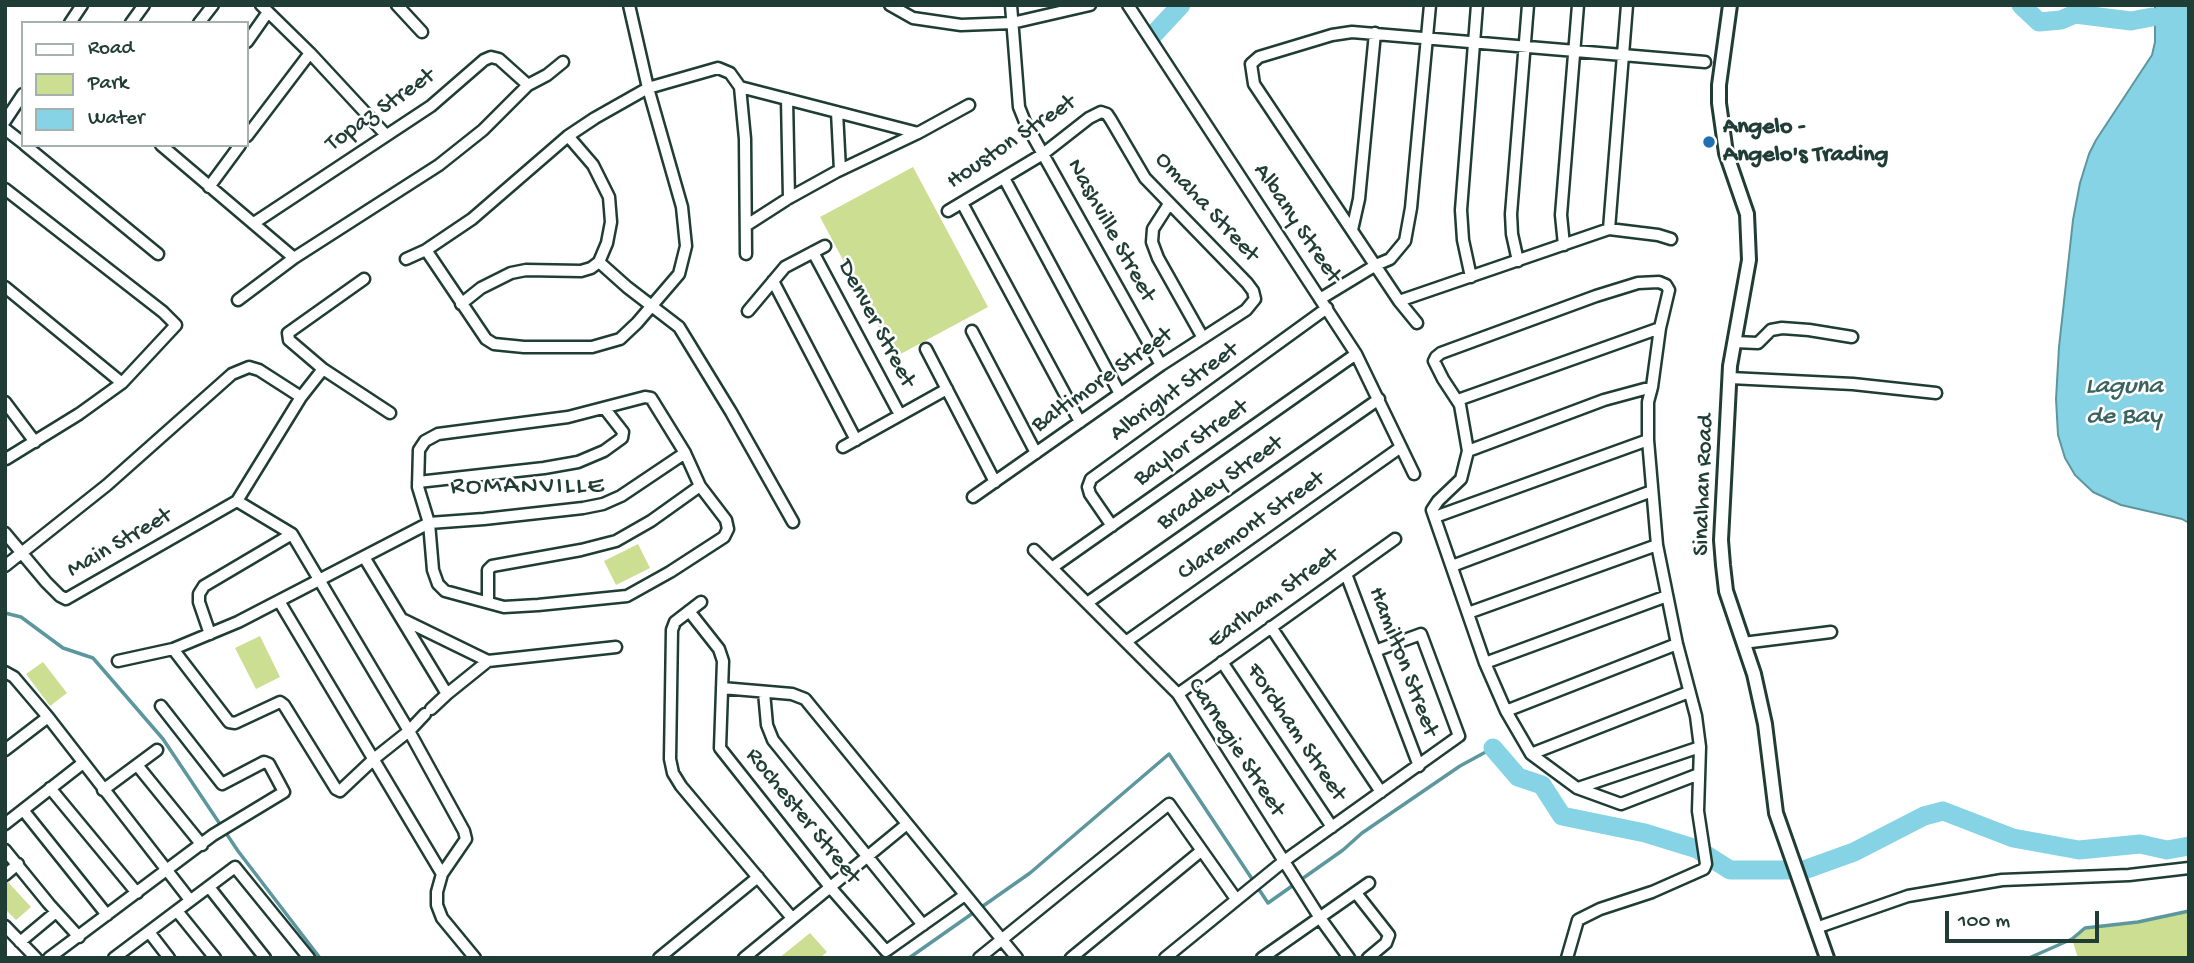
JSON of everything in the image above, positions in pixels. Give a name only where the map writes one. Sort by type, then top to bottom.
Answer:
[{"type":"street","points":[[71,21],[82,5]]},
{"type":"street","points":[[132,21],[144,5]]},
{"type":"street","points":[[201,21],[213,5]]},
{"type":"street","points":[[397,5],[422,32]]},
{"type":"street","points":[[426,250],[486,339],[494,344],[524,347],[592,347],[620,339],[679,274],[686,246],[682,207],[648,88],[629,5]]},
{"type":"street","points":[[890,5],[913,18],[961,25],[1012,23],[1090,5]]},
{"type":"street","name":"Nashville Street","points":[[1011,5],[1019,107],[1161,365]]},
{"type":"street","name":"Albany Street","points":[[1128,5],[1356,354],[1414,474]]},
{"type":"street","points":[[1324,303],[1376,265],[1390,259],[1405,241],[1411,208],[1430,5]]},
{"type":"street","points":[[1471,277],[1463,240],[1461,211],[1477,5]]},
{"type":"street","points":[[1518,261],[1511,214],[1528,5]]},
{"type":"street","points":[[1564,245],[1561,215],[1578,5]]},
{"type":"street","points":[[1609,229],[1627,5]]},
{"type":"street","name":"Sinalhan Road","points":[[1730,5],[1719,103],[1726,153],[1746,209],[1749,268],[1734,342],[1730,378],[1722,558],[1726,591],[1754,674],[1765,724],[1776,813],[1827,958]]},
{"type":"street","points":[[248,40],[264,9],[310,53],[386,135]]},
{"type":"street","points":[[1352,230],[1359,198],[1375,33]]},
{"type":"street","points":[[1416,323],[1254,84],[1251,64],[1259,57],[1332,35],[1375,33],[1622,57],[1705,62]]},
{"type":"street","points":[[248,135],[310,53]]},
{"type":"street","name":"Topaz Street","points":[[254,223],[431,106],[484,60],[491,57],[499,59],[528,85]]},
{"type":"street","points":[[239,300],[294,258],[439,164],[483,130],[528,85],[563,62]]},
{"type":"street","points":[[406,259],[426,250],[472,219],[568,136],[595,118],[648,88],[718,68],[730,73],[740,87],[745,139],[746,254]]},
{"type":"street","points":[[740,87],[918,134]]},
{"type":"street","points":[[5,121],[21,97]]},
{"type":"street","points":[[787,99],[789,198]]},
{"type":"street","points":[[747,225],[840,170],[918,134],[970,106]]},
{"type":"street","points":[[837,112],[840,170]]},
{"type":"street","name":"Houston Street","points":[[948,211],[1043,154],[1089,118],[1101,112]]},
{"type":"street","name":"Omaha Street","points":[[1101,112],[1107,114],[1145,178],[1247,283],[1255,299]]},
{"type":"street","points":[[5,129],[21,142]]},
{"type":"street","points":[[461,303],[481,288],[511,272],[580,271],[599,262],[607,243],[611,222],[609,197],[593,165],[568,136]]},
{"type":"street","points":[[28,147],[158,254]]},
{"type":"street","points":[[167,147],[209,187],[294,258]]},
{"type":"street","points":[[209,187],[239,147]]},
{"type":"street","points":[[1004,178],[1120,394]]},
{"type":"street","points":[[5,189],[176,325],[122,383],[6,459]]},
{"type":"street","points":[[962,202],[1080,422]]},
{"type":"street","points":[[1169,204],[1153,229],[1152,242],[1158,258],[1203,338]]},
{"type":"street","points":[[1399,300],[1609,229],[1671,239]]},
{"type":"street","points":[[748,311],[785,267],[825,246]]},
{"type":"street","name":"Denver Street","points":[[813,253],[900,415]]},
{"type":"street","points":[[599,262],[679,327],[793,522]]},
{"type":"street","points":[[364,279],[288,333],[289,340],[323,369],[390,413]]},
{"type":"street","points":[[773,281],[856,440]]},
{"type":"street","points":[[1566,958],[1578,920],[1600,909],[1684,878],[1704,869],[1706,864],[1698,811],[1700,747],[1696,716],[1677,644],[1657,545],[1648,440],[1648,402],[1669,290],[1659,282],[1638,283],[1438,354],[1434,360],[1458,400],[1468,451],[1461,478],[1438,501],[1433,510],[1485,663],[1506,710],[1531,754],[1577,788],[1621,804],[1699,774]]},
{"type":"street","points":[[5,287],[122,383]]},
{"type":"street","name":"Baltimore Street","points":[[973,498],[1161,365],[1246,310],[1255,299]]},
{"type":"street","name":"Albright Street","points":[[1112,526],[1090,494],[1088,487],[1091,479],[1324,303]]},
{"type":"street","points":[[1458,400],[1660,328]]},
{"type":"street","points":[[1734,342],[1758,343],[1771,330],[1782,328],[1852,337]]},
{"type":"street","points":[[972,331],[1036,453]]},
{"type":"street","points":[[926,349],[995,482]]},
{"type":"street","name":"Baylor Street","points":[[1053,567],[1356,354]]},
{"type":"street","points":[[5,566],[107,485],[232,374],[249,367],[259,370],[301,397]]},
{"type":"street","points":[[323,369],[301,397],[237,501],[292,534],[409,731],[466,839],[442,874],[437,905],[442,918],[475,958]]},
{"type":"street","points":[[1730,378],[1854,384],[1936,393]]},
{"type":"street","points":[[1468,451],[1604,400],[1652,387]]},
{"type":"street","points":[[843,447],[947,389]]},
{"type":"street","points":[[645,397],[651,398],[685,453],[700,485],[726,520],[728,529],[724,537],[627,596],[504,607],[445,591],[438,584],[433,570],[429,523],[418,482],[419,450],[425,441],[438,434],[528,423],[605,409],[645,397]]},
{"type":"street","name":"Bradley Street","points":[[1087,603],[1379,399]]},
{"type":"street","points":[[5,402],[35,442]]},
{"type":"street","points":[[418,482],[544,468],[604,451],[622,438],[623,432],[605,409]]},
{"type":"street","points":[[1435,517],[1648,440]]},
{"type":"street","name":"Claremont Street","points":[[1127,640],[1401,447]]},
{"type":"street","points":[[118,661],[173,649],[210,634],[429,523],[583,508],[603,503],[621,496],[685,453]]},
{"type":"street","points":[[488,602],[488,570],[492,566],[616,541],[651,521],[700,485]]},
{"type":"street","points":[[1452,566],[1652,491]]},
{"type":"street","name":"Main Street","points":[[5,533],[46,582],[66,599],[237,501]]},
{"type":"street","points":[[210,634],[199,602],[199,594],[204,586],[292,534]]},
{"type":"street","name":"Earlham Street","points":[[1178,694],[1395,539]]},
{"type":"street","points":[[1468,613],[1657,545]]},
{"type":"street","name":"Carnegie Street","points":[[1034,550],[1127,640],[1178,694],[1320,918],[1349,958]]},
{"type":"street","points":[[364,556],[447,694]]},
{"type":"street","name":"Hamilton Street","points":[[1346,574],[1419,766]]},
{"type":"street","points":[[1485,663],[1667,596]]},
{"type":"street","points":[[279,601],[442,874]]},
{"type":"street","points":[[701,602],[675,622],[670,640],[670,759],[673,773],[792,918]]},
{"type":"street","name":"Rochester Street","points":[[689,611],[719,649],[723,661],[720,748],[886,951],[965,895]]},
{"type":"street","points":[[402,619],[488,661],[616,647]]},
{"type":"street","points":[[1271,627],[1381,792]]},
{"type":"street","points":[[1743,643],[1830,632]]},
{"type":"street","points":[[1165,958],[1284,861],[1460,736],[1421,634],[1375,651]]},
{"type":"street","points":[[1506,710],[1677,644]]},
{"type":"street","points":[[173,649],[229,722],[235,723],[280,702],[284,705],[336,789],[343,789],[447,694],[488,661]]},
{"type":"street","name":"Fordham Street","points":[[1222,662],[1332,827]]},
{"type":"street","points":[[5,672],[14,677],[48,717],[190,900]]},
{"type":"street","points":[[722,688],[792,694],[805,699],[1017,958]]},
{"type":"street","points":[[764,692],[767,725],[774,740],[923,925]]},
{"type":"street","points":[[1531,754],[1689,692]]},
{"type":"street","points":[[49,958],[213,835],[284,792],[269,764],[264,762],[222,784],[161,706]]},
{"type":"street","points":[[5,750],[48,717]]},
{"type":"street","points":[[1577,788],[1700,747]]},
{"type":"street","points":[[103,790],[158,750]]},
{"type":"street","points":[[5,824],[83,763]]},
{"type":"street","points":[[137,765],[202,845]]},
{"type":"street","points":[[50,788],[137,893]]},
{"type":"street","points":[[979,958],[1169,804],[1236,899]]},
{"type":"street","points":[[23,810],[107,915]]},
{"type":"street","points":[[744,958],[908,824]]},
{"type":"street","points":[[5,850],[79,937]]},
{"type":"street","points":[[1071,958],[1201,851]]},
{"type":"street","points":[[5,875],[18,864]]},
{"type":"street","points":[[118,956],[235,867],[309,958]]},
{"type":"street","points":[[1816,928],[1908,896],[2002,880],[2129,875],[2189,868]]},
{"type":"street","points":[[659,958],[758,877]]},
{"type":"street","points":[[1262,958],[1369,883]]},
{"type":"street","points":[[209,887],[265,958]]},
{"type":"street","points":[[1356,892],[1389,935],[1386,943],[1368,958]]},
{"type":"street","points":[[177,911],[215,958]]},
{"type":"street","points":[[20,942],[56,912]]},
{"type":"street","points":[[5,926],[36,958]]},
{"type":"street","points":[[149,932],[169,958]]},
{"type":"street","points":[[1279,947],[1286,958]]},
{"type":"green space","points":[[913,167],[988,307],[895,357],[820,217]]},
{"type":"green space","points":[[638,544],[650,568],[616,585],[604,561]]},
{"type":"green space","points":[[260,636],[280,677],[256,689],[235,648]]},
{"type":"green space","points":[[43,662],[67,693],[50,706],[26,674]]},
{"type":"green space","points":[[7,881],[31,907],[16,920],[5,909]]},
{"type":"green space","points":[[2189,911],[2189,958],[2078,958],[2072,939],[2085,928],[2138,922]]},
{"type":"green space","points":[[810,933],[827,952],[820,958],[779,958]]},
{"type":"water","name":"Laguna de Bay","points":[[2155,5],[2189,5],[2189,523],[2121,505],[2093,492],[2075,475],[2065,458],[2058,435],[2056,399],[2059,347],[2073,220],[2080,183],[2096,140],[2152,55],[2155,42]]},
{"type":"waterway","points":[[1154,34],[1181,5]]},
{"type":"waterway","points":[[2021,5],[2039,22],[2061,20],[2075,14],[2131,21],[2152,17]]},
{"type":"waterway","points":[[5,613],[21,617],[63,648],[93,658],[163,739],[238,851],[320,958]]},
{"type":"waterway","points":[[909,958],[1030,873],[1169,754],[1268,903],[1343,850],[1362,833],[1460,766],[1493,748]]},
{"type":"waterway","points":[[1493,748],[1518,777],[1542,785],[1562,816],[1645,833],[1697,849],[1730,870],[1804,870],[1854,852],[1924,816],[1943,811],[2013,838],[2079,850],[2140,844],[2167,850],[2189,846]]},
{"type":"waterway","points":[[2029,958],[2072,939],[2085,928],[2138,922],[2189,911]]},
{"type":"place","name":"Angelo - Angelo's Trading","points":[[1709,142]]},
{"type":"district","name":"ROMANVILLE","points":[[528,488]]}]
